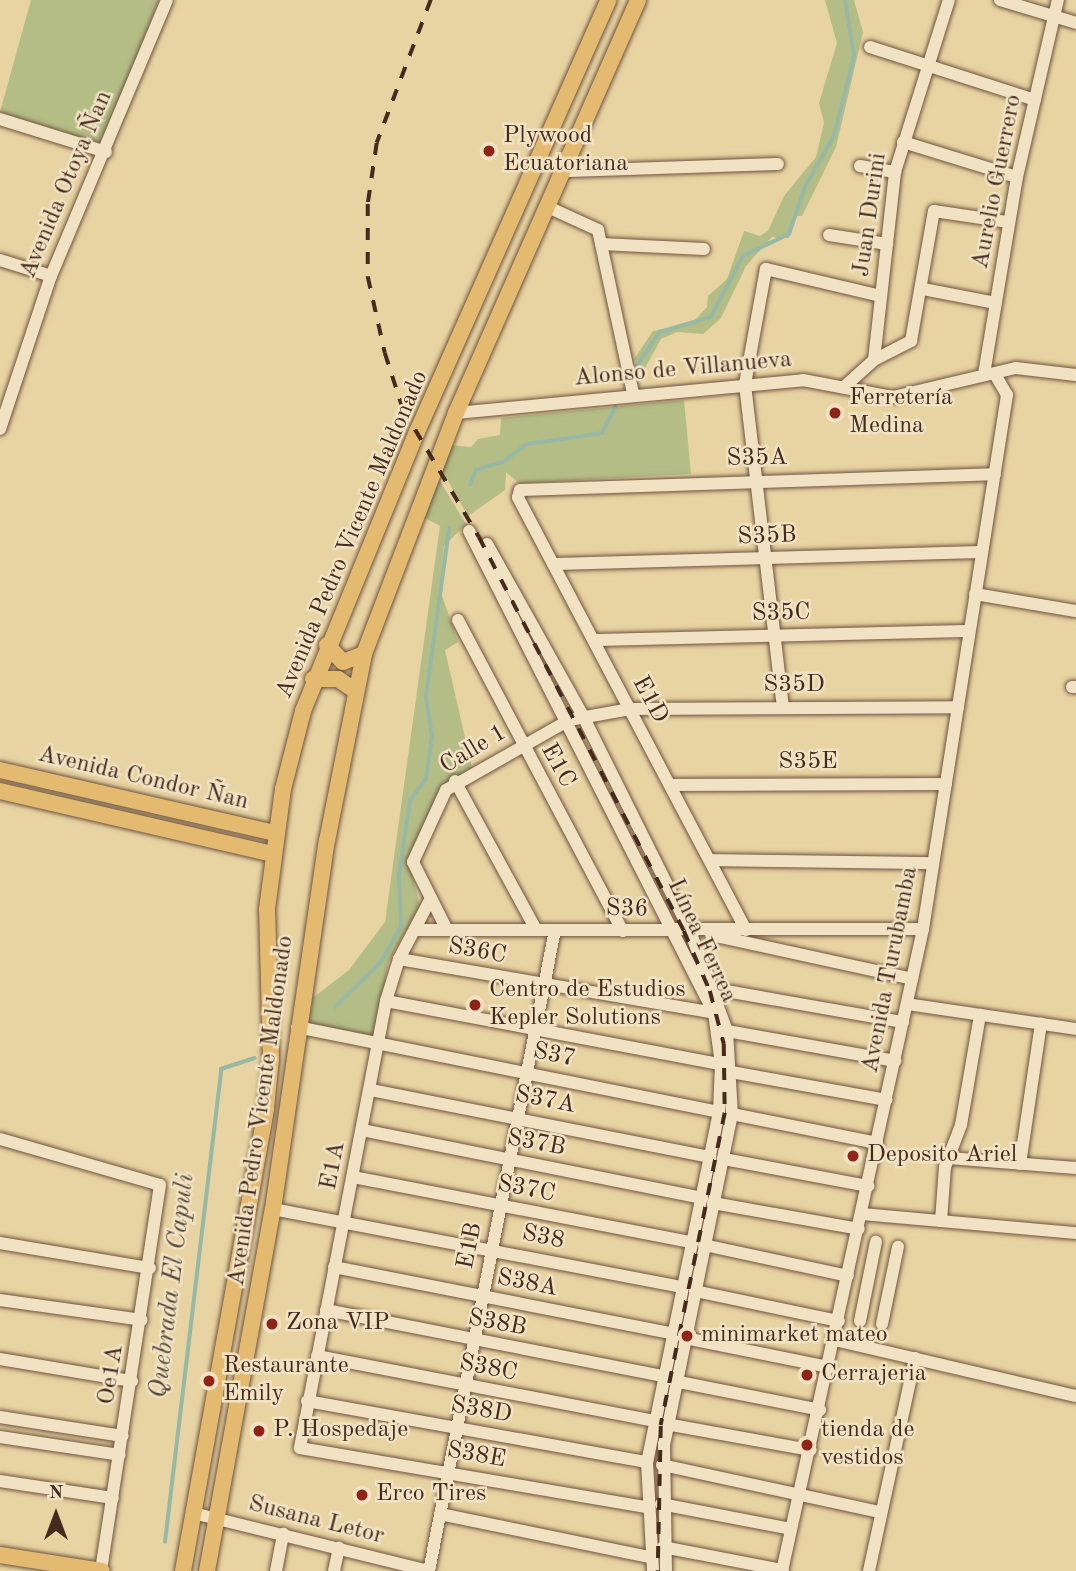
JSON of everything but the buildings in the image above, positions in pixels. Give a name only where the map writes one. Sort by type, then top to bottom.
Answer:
[{"type":"main road","name":"Avenida Pedro Vicente Maldonado","points":[[183,1571],[266,1108],[271,1059],[264,963],[273,853],[313,679],[608,0]]},
{"type":"main road","name":"Avenida Pedro Vicente Maldonado","points":[[207,1571],[220,1518],[273,1209],[297,1027],[364,654],[456,413],[567,171],[638,0]]},
{"type":"main road","points":[[327,645],[343,662],[364,654]]},
{"type":"main road","points":[[313,679],[338,679],[356,691]]},
{"type":"main road","name":"Avenida Condor Ñan","points":[[0,770],[276,833]]},
{"type":"main road","name":"Avenida Condor Ñan","points":[[0,790],[273,853]]},
{"type":"main road","points":[[0,1555],[102,1571]]},
{"type":"street","name":"Avenida Otoya Ñan","points":[[0,429],[51,276],[106,152],[167,0]]},
{"type":"street","name":"Juan Durini","points":[[874,360],[895,172],[949,0]]},
{"type":"street","points":[[1000,0],[1076,23]]},
{"type":"street","name":"Aurelio Guerrero","points":[[990,375],[996,303],[1008,222],[1058,0]]},
{"type":"street","points":[[870,47],[1035,100]]},
{"type":"street","points":[[0,119],[106,152]]},
{"type":"street","points":[[903,142],[1017,177]]},
{"type":"street","points":[[567,171],[778,164]]},
{"type":"street","points":[[860,166],[895,172]]},
{"type":"street","points":[[550,208],[598,230],[633,393]]},
{"type":"street","points":[[844,387],[874,360],[911,341],[923,289],[934,211],[1008,222]]},
{"type":"street","points":[[829,235],[887,244]]},
{"type":"street","points":[[601,244],[704,249]]},
{"type":"street","points":[[0,260],[51,276]]},
{"type":"street","points":[[783,708],[745,384],[766,269],[881,296]]},
{"type":"street","points":[[923,289],[996,303]]},
{"type":"street","name":"Alonso de Villanueva","points":[[456,413],[633,393],[803,380],[893,397],[1017,368],[1076,374]]},
{"type":"street","name":"Avenida Turubamba","points":[[782,1570],[820,1410],[923,929],[1007,395],[990,375]]},
{"type":"street","name":"S35A","points":[[520,490],[995,474]]},
{"type":"street","name":"E1D","points":[[520,490],[554,564],[746,930]]},
{"type":"street","name":"Línea Ferrea","points":[[469,531],[676,931],[714,1013],[726,1068]]},
{"type":"street","name":"Línea Ferrea","points":[[487,544],[583,716],[690,931],[715,989],[727,1031],[724,1160],[680,1287],[671,1334],[668,1378],[648,1462],[646,1507],[653,1571]]},
{"type":"street","name":"S35B","points":[[554,564],[982,552]]},
{"type":"street","points":[[975,594],[1076,611]]},
{"type":"street","name":"E1C","points":[[458,620],[522,746],[623,931]]},
{"type":"street","name":"S35C","points":[[594,640],[969,631]]},
{"type":"street","name":"S35D","points":[[630,709],[958,707]]},
{"type":"street","name":"Calle 1","points":[[447,930],[413,862],[455,781],[569,720],[630,709]]},
{"type":"street","points":[[455,781],[535,928]]},
{"type":"street","name":"S35E","points":[[670,785],[946,784]]},
{"type":"street","points":[[710,860],[933,863]]},
{"type":"street","name":"E1A","points":[[300,1448],[307,1401],[372,1090],[386,1001],[399,959],[430,900]]},
{"type":"street","name":"S36","points":[[415,930],[923,929]]},
{"type":"street","name":"E1B","points":[[429,1571],[555,930]]},
{"type":"street","points":[[690,931],[912,979]]},
{"type":"street","name":"S36C","points":[[399,959],[544,986],[714,1013]]},
{"type":"street","points":[[715,989],[903,1022]]},
{"type":"street","points":[[386,1001],[536,1028],[886,1100]]},
{"type":"street","points":[[907,1004],[1076,1029]]},
{"type":"street","points":[[941,1221],[949,1158],[980,1015]]},
{"type":"street","points":[[1020,1164],[1041,1024]]},
{"type":"street","name":"S37","points":[[297,1027],[877,1143]]},
{"type":"street","points":[[727,1031],[895,1061]]},
{"type":"street","name":"S37A","points":[[372,1090],[710,1157]]},
{"type":"street","name":"Línea Ferrea","points":[[708,1200],[710,1157],[725,1113]]},
{"type":"street","name":"S37B","points":[[362,1130],[859,1229]]},
{"type":"street","name":"Oe1A","points":[[0,1139],[160,1185],[150,1268],[102,1571]]},
{"type":"street","points":[[949,1158],[1076,1168]]},
{"type":"street","points":[[724,1160],[868,1186]]},
{"type":"street","name":"S37C","points":[[353,1177],[697,1244],[889,1289]]},
{"type":"street","name":"S38","points":[[273,1209],[680,1287]]},
{"type":"street","points":[[862,1213],[1076,1233]]},
{"type":"street","points":[[860,1321],[876,1242]]},
{"type":"street","points":[[0,1243],[150,1268]]},
{"type":"street","name":"Línea Ferrea","points":[[668,1378],[685,1338],[695,1291],[697,1244]]},
{"type":"street","points":[[882,1324],[898,1247]]},
{"type":"street","name":"S38A","points":[[334,1267],[671,1334]]},
{"type":"street","points":[[695,1291],[839,1321]]},
{"type":"street","points":[[0,1300],[142,1320]]},
{"type":"street","name":"S38B","points":[[326,1310],[820,1410]]},
{"type":"street","points":[[685,1338],[829,1367]]},
{"type":"street","points":[[835,1340],[1076,1396]]},
{"type":"street","name":"S38C","points":[[317,1356],[811,1450]]},
{"type":"street","points":[[869,1571],[915,1358]]},
{"type":"street","points":[[0,1359],[132,1381]]},
{"type":"street","name":"S38D","points":[[307,1401],[648,1462]]},
{"type":"street","points":[[0,1418],[123,1436]]},
{"type":"street","name":"Línea Ferrea","points":[[659,1422],[666,1571]]},
{"type":"street","points":[[0,1437],[120,1455]]},
{"type":"street","name":"S38E","points":[[300,1448],[646,1507]]},
{"type":"street","points":[[662,1465],[880,1511]]},
{"type":"street","points":[[0,1480],[113,1498]]},
{"type":"street","points":[[661,1504],[791,1529]]},
{"type":"street","name":"Susana Letor","points":[[193,1513],[429,1571]]},
{"type":"street","points":[[440,1514],[650,1557]]},
{"type":"street","points":[[276,1571],[283,1534]]},
{"type":"street","points":[[663,1547],[782,1570]]},
{"type":"street","points":[[334,1571],[339,1548]]},
{"type":"green space","points":[[31,0],[159,0],[102,144],[0,112]]},
{"type":"green space","points":[[825,0],[854,0],[863,32],[836,147],[802,216],[793,216],[789,238],[772,237],[746,266],[721,318],[703,334],[677,332],[661,339],[644,370],[634,359],[653,331],[691,324],[707,307],[708,296],[727,279],[744,231],[760,236],[768,231],[784,196],[816,157],[824,123],[819,103],[837,43]]},
{"type":"green space","points":[[684,400],[691,474],[519,483],[506,472],[505,490],[468,516],[440,467],[449,445],[471,447],[478,439],[500,435],[501,418]]},
{"type":"green space","points":[[435,473],[466,524],[444,546],[440,590],[458,642],[445,650],[472,768],[443,785],[409,864],[420,905],[388,963],[376,1036],[303,1023],[310,1000],[349,970],[385,922],[440,526],[419,515]]},
{"type":"waterway","name":"Quebrada El Capuli","points":[[635,369],[660,332],[711,317],[743,256],[789,234],[805,187],[834,136],[854,56],[845,0]]},
{"type":"waterway","name":"Quebrada El Capuli","points":[[470,485],[476,470],[503,462],[527,444],[602,433],[615,407]]},
{"type":"waterway","name":"Quebrada El Capuli","points":[[335,1007],[381,962],[401,926],[399,875],[410,801],[426,779],[432,736],[426,697],[449,529]]},
{"type":"waterway","name":"Quebrada El Capuli","points":[[165,1542],[221,1069],[254,1058]]},
{"type":"railway","points":[[431,0],[377,143],[368,204],[368,277],[385,353],[403,409],[479,537],[684,931],[710,991],[724,1044],[725,1113],[661,1426],[658,1571]]},
{"type":"place","name":"Plywood Ecuatoriana","points":[[489,151]]},
{"type":"place","name":"Ferretería Medina","points":[[835,413]]},
{"type":"place","name":"Centro de Estudios Kepler Solutions","points":[[475,1005]]},
{"type":"place","name":"Deposito Ariel","points":[[853,1156]]},
{"type":"place","name":"Zona VIP","points":[[272,1324]]},
{"type":"place","name":"minimarket mateo","points":[[687,1336]]},
{"type":"place","name":"Cerrajeria","points":[[807,1375]]},
{"type":"place","name":"Restaurante Emily","points":[[209,1381]]},
{"type":"place","name":"P. Hospedaje","points":[[259,1431]]},
{"type":"place","name":"tienda de vestidos","points":[[807,1445]]},
{"type":"place","name":"Erco Tires","points":[[362,1495]]}]
